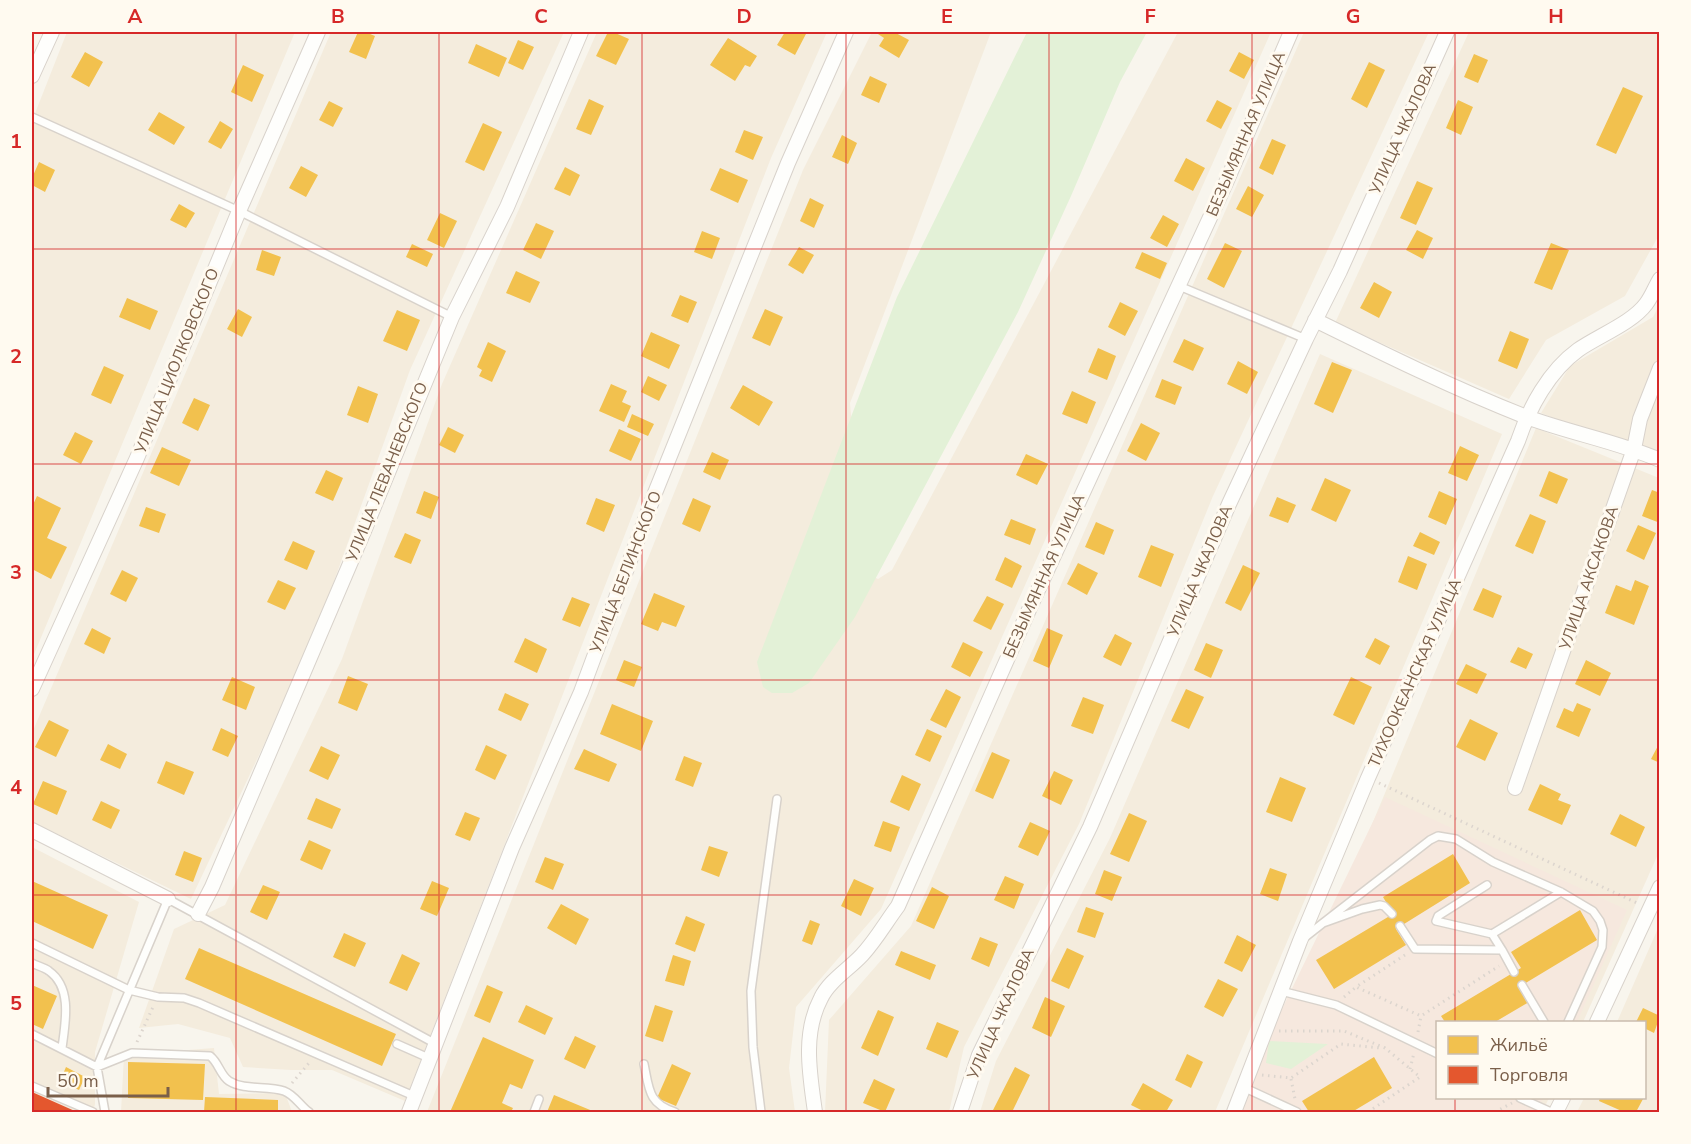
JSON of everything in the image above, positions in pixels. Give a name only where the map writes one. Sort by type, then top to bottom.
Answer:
[{"type":"street","points":[[32,76],[52,32]]},
{"type":"street","name":"УЛИЦА ЦИОЛКОВСКОГО","points":[[32,689],[137,458],[238,211],[318,32]]},
{"type":"street","name":"УЛИЦА ЛЕВАНЕВСКОГО","points":[[198,914],[212,887],[364,531],[452,316],[507,207],[581,32]]},
{"type":"street","name":"УЛИЦА БЕЛИНСКОГО","points":[[409,1113],[512,848],[581,692],[655,493],[788,163],[846,32]]},
{"type":"street","name":"БЕЗЫМЯННАЯ УЛИЦА","points":[[815,1113],[808,1044],[820,999],[872,943],[898,906],[1032,603],[1225,185],[1291,32]]},
{"type":"street","name":"УЛИЦА ЧКАЛОВА","points":[[960,1113],[979,1055],[1090,827],[1229,504],[1340,271],[1447,32]]},
{"type":"street","name":"ТИХООКЕАНСКАЯ УЛИЦА","points":[[1234,1113],[1300,941],[1368,778],[1518,441],[1526,417],[1561,364],[1578,350],[1646,305],[1659,279]]},
{"type":"street","points":[[1316,320],[1406,365],[1526,417],[1634,449],[1659,460]]},
{"type":"street","name":"УЛИЦА АКСАКОВА","points":[[1515,788],[1634,449],[1640,419],[1659,368]]},
{"type":"street","points":[[32,830],[168,899]]},
{"type":"street","points":[[1598,1021],[1659,887]]},
{"type":"street","points":[[1556,1113],[1563,1099]]},
{"type":"lane","points":[[32,117],[238,211],[452,316]]},
{"type":"lane","points":[[1179,286],[1306,339]]},
{"type":"lane","points":[[761,1113],[753,1047],[751,991],[777,800]]},
{"type":"lane","points":[[1300,941],[1424,844],[1438,836],[1456,839],[1493,862],[1562,892],[1593,911],[1600,921],[1603,930],[1602,947],[1569,1021]]},
{"type":"lane","points":[[1487,885],[1438,916],[1436,920],[1442,924],[1492,934],[1562,892]]},
{"type":"lane","points":[[105,1113],[97,1067],[168,899],[436,1044]]},
{"type":"lane","points":[[1323,922],[1376,905],[1384,906],[1392,914]]},
{"type":"lane","points":[[1400,926],[1415,949],[1502,950]]},
{"type":"lane","points":[[1492,934],[1514,972]]},
{"type":"lane","points":[[32,943],[129,990],[158,997],[184,998],[199,1003],[414,1096]]},
{"type":"lane","points":[[32,963],[50,971],[58,981],[65,999],[66,1015],[62,1048]]},
{"type":"lane","points":[[1522,985],[1543,1021]]},
{"type":"lane","points":[[1281,991],[1336,1005],[1436,1054]]},
{"type":"lane","points":[[32,1034],[97,1067]]},
{"type":"lane","points":[[397,1044],[430,1059]]},
{"type":"lane","points":[[97,1067],[132,1053],[210,1056],[216,1060],[224,1077],[231,1083],[285,1091],[309,1113]]},
{"type":"lane","points":[[644,1064],[650,1094],[664,1109],[675,1113]]},
{"type":"lane","points":[[32,1086],[93,1113]]},
{"type":"lane","points":[[1245,1088],[1298,1113]]},
{"type":"lane","points":[[534,1113],[539,1099]]},
{"type":"lane","points":[[1523,1099],[1551,1113]]},
{"type":"path","points":[[1368,778],[1649,909]]},
{"type":"path","points":[[1415,949],[1356,987],[1421,1016],[1508,960]]},
{"type":"path","points":[[140,1035],[158,997]]},
{"type":"path","points":[[1266,1030],[1344,1031],[1385,1048],[1419,1077],[1368,1113]]},
{"type":"path","points":[[1250,1074],[1291,1078],[1341,1044],[1385,1048]]},
{"type":"path","points":[[285,1091],[318,1054]]},
{"type":"path","points":[[1291,1078],[1296,1101]]},
{"type":"path","points":[[1496,1113],[1519,1099]]},
{"type":"shaded area","points":[[67,32],[295,32],[32,659],[32,121]]},
{"type":"shaded area","points":[[331,32],[564,32],[410,370],[311,645],[191,899],[32,822],[32,733]]},
{"type":"shaded area","points":[[597,32],[827,32],[771,158],[405,1101],[332,1070],[243,1067],[230,1038],[178,1024],[139,1028],[174,929],[225,905],[342,659],[442,384]]},
{"type":"shaded area","points":[[872,32],[991,32],[850,403],[863,572],[878,579],[892,570],[1178,32],[1271,32],[881,909],[796,1007],[789,1068],[795,1112],[427,1112],[803,170]]},
{"type":"shaded area","points":[[1304,32],[1429,32],[1213,496],[1079,824],[964,1047],[949,1112],[825,1112],[829,1020],[911,926]]},
{"type":"shaded area","points":[[1469,32],[1659,32],[1659,235],[1625,296],[1546,340],[1509,399],[1335,323]]},
{"type":"shaded area","points":[[1659,305],[1659,459],[1541,413],[1570,366],[1653,317]]},
{"type":"shaded area","points":[[1320,354],[1502,434],[1215,1112],[980,1112],[996,1061],[1110,838]]},
{"type":"shaded area","points":[[1536,428],[1659,478],[1659,852],[1583,1021],[1436,1021],[1436,1099],[1548,1099],[1542,1112],[1253,1112]]},
{"type":"shaded area","points":[[1385,797],[1627,910],[1577,1021],[1436,1021],[1436,1099],[1543,1099],[1537,1112],[1232,1112]]},
{"type":"shaded area","points":[[32,847],[139,902],[95,1052],[93,1112],[32,1112]]},
{"type":"shaded area","points":[[1659,926],[1659,1112],[1577,1112],[1584,1099],[1646,1099],[1646,1021],[1617,1021]]},
{"type":"shaded area","points":[[214,1048],[219,1094],[285,1093],[292,1112],[121,1112],[124,1055]]},
{"type":"green space","points":[[1027,32],[1147,32],[1120,82],[1018,312],[855,617],[809,683],[792,693],[772,693],[763,687],[757,662],[897,297]]},
{"type":"green space","points":[[1269,1041],[1328,1044],[1291,1069],[1266,1063]]},
{"type":"building: Жильё","points":[[358,32],[375,36],[366,59],[349,52]]},
{"type":"building: Жильё","points":[[608,32],[629,39],[616,65],[596,56]]},
{"type":"building: Жильё","points":[[785,32],[807,32],[795,55],[777,45]]},
{"type":"building: Жильё","points":[[894,32],[909,40],[899,58],[879,46],[884,38],[878,34]]},
{"type":"building: Жильё","points":[[728,38],[757,56],[750,67],[745,65],[735,81],[710,65]]},
{"type":"building: Жильё","points":[[518,40],[534,47],[523,70],[508,63]]},
{"type":"building: Жильё","points":[[476,44],[507,58],[499,77],[468,63]]},
{"type":"building: Жильё","points":[[85,52],[103,62],[89,87],[71,77]]},
{"type":"building: Жильё","points":[[1239,52],[1254,60],[1244,79],[1229,71]]},
{"type":"building: Жильё","points":[[1474,54],[1488,60],[1478,83],[1464,77]]},
{"type":"building: Жильё","points":[[1369,62],[1385,70],[1367,108],[1351,99]]},
{"type":"building: Жильё","points":[[243,65],[264,75],[252,102],[231,92]]},
{"type":"building: Жильё","points":[[870,76],[887,84],[879,103],[861,95]]},
{"type":"building: Жильё","points":[[1623,87],[1643,96],[1616,154],[1596,145]]},
{"type":"building: Жильё","points":[[589,99],[604,106],[591,135],[576,129]]},
{"type":"building: Жильё","points":[[1217,100],[1232,108],[1221,129],[1206,121]]},
{"type":"building: Жильё","points":[[1458,100],[1473,107],[1461,135],[1446,128]]},
{"type":"building: Жильё","points":[[329,101],[343,108],[333,127],[319,120]]},
{"type":"building: Жильё","points":[[159,112],[185,127],[174,145],[148,130]]},
{"type":"building: Жильё","points":[[220,121],[233,129],[221,149],[208,142]]},
{"type":"building: Жильё","points":[[483,123],[502,132],[484,171],[465,162]]},
{"type":"building: Жильё","points":[[744,130],[763,137],[753,160],[735,152]]},
{"type":"building: Жильё","points":[[842,135],[857,143],[848,164],[832,157]]},
{"type":"building: Жильё","points":[[1272,139],[1286,145],[1273,175],[1259,168]]},
{"type":"building: Жильё","points":[[1186,158],[1205,168],[1193,191],[1174,181]]},
{"type":"building: Жильё","points":[[39,162],[55,170],[45,192],[32,185],[32,178]]},
{"type":"building: Жильё","points":[[301,166],[318,175],[306,197],[289,188]]},
{"type":"building: Жильё","points":[[565,167],[580,175],[570,196],[554,189]]},
{"type":"building: Жильё","points":[[720,168],[748,180],[738,203],[710,190]]},
{"type":"building: Жильё","points":[[1417,181],[1433,188],[1416,225],[1400,218]]},
{"type":"building: Жильё","points":[[1248,186],[1264,195],[1252,217],[1236,209]]},
{"type":"building: Жильё","points":[[810,198],[824,205],[814,228],[800,221]]},
{"type":"building: Жильё","points":[[179,204],[195,213],[186,228],[170,220]]},
{"type":"building: Жильё","points":[[440,213],[457,221],[444,248],[427,240]]},
{"type":"building: Жильё","points":[[1163,215],[1179,224],[1167,247],[1150,238]]},
{"type":"building: Жильё","points":[[536,223],[554,231],[541,259],[523,250]]},
{"type":"building: Жильё","points":[[1417,230],[1433,238],[1423,259],[1406,250]]},
{"type":"building: Жильё","points":[[702,231],[720,238],[712,259],[694,252]]},
{"type":"building: Жильё","points":[[1225,243],[1242,251],[1224,288],[1207,279]]},
{"type":"building: Жильё","points":[[1551,243],[1569,250],[1552,290],[1534,283]]},
{"type":"building: Жильё","points":[[412,244],[433,254],[427,267],[406,257]]},
{"type":"building: Жильё","points":[[799,247],[814,255],[803,274],[788,265]]},
{"type":"building: Жильё","points":[[262,250],[281,257],[274,276],[256,270]]},
{"type":"building: Жильё","points":[[1142,252],[1167,263],[1160,279],[1135,268]]},
{"type":"building: Жильё","points":[[516,271],[540,282],[530,303],[506,293]]},
{"type":"building: Жильё","points":[[1374,282],[1392,292],[1379,318],[1360,308]]},
{"type":"building: Жильё","points":[[680,295],[697,302],[688,323],[671,316]]},
{"type":"building: Жильё","points":[[127,298],[158,311],[150,330],[119,317]]},
{"type":"building: Жильё","points":[[1120,302],[1138,311],[1125,336],[1108,327]]},
{"type":"building: Жильё","points":[[238,309],[252,317],[242,337],[227,329]]},
{"type":"building: Жильё","points":[[765,309],[783,317],[770,346],[752,338]]},
{"type":"building: Жильё","points":[[397,310],[420,320],[407,351],[383,341]]},
{"type":"building: Жильё","points":[[1510,331],[1529,339],[1517,369],[1498,361]]},
{"type":"building: Жильё","points":[[651,332],[680,345],[669,369],[641,356]]},
{"type":"building: Жильё","points":[[1184,339],[1204,348],[1193,371],[1173,362]]},
{"type":"building: Жильё","points":[[488,342],[506,351],[492,382],[479,376],[482,370],[477,367]]},
{"type":"building: Жильё","points":[[1098,348],[1116,356],[1107,380],[1088,372]]},
{"type":"building: Жильё","points":[[1238,361],[1258,372],[1247,394],[1227,384]]},
{"type":"building: Жильё","points":[[1332,362],[1352,370],[1333,413],[1314,404]]},
{"type":"building: Жильё","points":[[104,366],[124,375],[111,404],[91,395]]},
{"type":"building: Жильё","points":[[648,376],[667,385],[659,401],[641,392]]},
{"type":"building: Жильё","points":[[1162,379],[1182,387],[1175,405],[1155,397]]},
{"type":"building: Жильё","points":[[611,384],[627,391],[622,402],[631,406],[624,422],[599,411]]},
{"type":"building: Жильё","points":[[743,385],[773,402],[759,426],[730,408]]},
{"type":"building: Жильё","points":[[358,386],[378,394],[368,423],[347,415]]},
{"type":"building: Жильё","points":[[1072,391],[1096,402],[1087,424],[1062,414]]},
{"type":"building: Жильё","points":[[194,398],[210,405],[198,431],[182,423]]},
{"type":"building: Жильё","points":[[632,414],[654,424],[648,436],[627,427]]},
{"type":"building: Жильё","points":[[1141,423],[1160,433],[1146,461],[1127,451]]},
{"type":"building: Жильё","points":[[448,427],[464,435],[455,453],[439,445]]},
{"type":"building: Жильё","points":[[619,429],[641,439],[631,461],[609,451]]},
{"type":"building: Жильё","points":[[75,432],[93,441],[81,464],[63,455]]},
{"type":"building: Жильё","points":[[1460,446],[1479,455],[1467,481],[1448,473]]},
{"type":"building: Жильё","points":[[162,447],[191,460],[179,486],[150,473]]},
{"type":"building: Жильё","points":[[712,452],[729,460],[720,480],[703,472]]},
{"type":"building: Жильё","points":[[1026,454],[1048,464],[1037,485],[1016,475]]},
{"type":"building: Жильё","points":[[326,470],[343,478],[333,501],[315,493]]},
{"type":"building: Жильё","points":[[1549,471],[1568,479],[1557,504],[1539,496]]},
{"type":"building: Жильё","points":[[1325,478],[1351,490],[1336,522],[1311,510]]},
{"type":"building: Жильё","points":[[1652,490],[1660,493],[1660,523],[1642,516]]},
{"type":"building: Жильё","points":[[424,491],[439,497],[431,519],[416,513]]},
{"type":"building: Жильё","points":[[1439,491],[1457,499],[1446,525],[1428,517]]},
{"type":"building: Жильё","points":[[37,496],[61,508],[47,538],[67,547],[51,579],[32,569],[32,507]]},
{"type":"building: Жильё","points":[[1277,497],[1296,505],[1288,523],[1269,516]]},
{"type":"building: Жильё","points":[[596,498],[615,505],[604,532],[586,524]]},
{"type":"building: Жильё","points":[[693,498],[711,506],[700,532],[682,524]]},
{"type":"building: Жильё","points":[[146,507],[166,514],[159,533],[139,526]]},
{"type":"building: Жильё","points":[[1530,514],[1546,521],[1533,554],[1515,546]]},
{"type":"building: Жильё","points":[[1011,519],[1036,529],[1030,545],[1004,535]]},
{"type":"building: Жильё","points":[[1096,522],[1114,530],[1104,555],[1085,547]]},
{"type":"building: Жильё","points":[[1638,525],[1656,533],[1644,560],[1626,551]]},
{"type":"building: Жильё","points":[[1420,532],[1440,542],[1434,555],[1413,546]]},
{"type":"building: Жильё","points":[[405,533],[421,540],[411,564],[394,557]]},
{"type":"building: Жильё","points":[[293,541],[315,551],[307,570],[284,560]]},
{"type":"building: Жильё","points":[[1151,545],[1174,554],[1161,587],[1138,577]]},
{"type":"building: Жильё","points":[[1408,556],[1427,564],[1417,590],[1398,582]]},
{"type":"building: Жильё","points":[[1005,557],[1022,566],[1012,588],[995,580]]},
{"type":"building: Жильё","points":[[1078,563],[1098,573],[1087,595],[1067,584]]},
{"type":"building: Жильё","points":[[1243,565],[1260,573],[1241,611],[1225,603]]},
{"type":"building: Жильё","points":[[122,570],[138,578],[126,602],[110,594]]},
{"type":"building: Жильё","points":[[278,580],[296,588],[285,610],[267,602]]},
{"type":"building: Жильё","points":[[1635,580],[1649,586],[1634,625],[1605,613],[1616,585],[1631,591]]},
{"type":"building: Жильё","points":[[1483,588],[1502,596],[1493,618],[1473,610]]},
{"type":"building: Жильё","points":[[654,593],[685,606],[676,627],[662,622],[658,631],[641,624]]},
{"type":"building: Жильё","points":[[987,596],[1004,604],[991,630],[973,621]]},
{"type":"building: Жильё","points":[[572,597],[590,604],[580,627],[562,620]]},
{"type":"building: Жильё","points":[[92,628],[111,638],[104,654],[84,644]]},
{"type":"building: Жильё","points":[[1047,628],[1063,635],[1049,668],[1033,661]]},
{"type":"building: Жильё","points":[[1115,634],[1132,643],[1121,666],[1103,657]]},
{"type":"building: Жильё","points":[[525,638],[547,649],[537,673],[514,662]]},
{"type":"building: Жильё","points":[[1375,638],[1390,646],[1380,665],[1365,657]]},
{"type":"building: Жильё","points":[[963,642],[983,652],[970,677],[951,667]]},
{"type":"building: Жильё","points":[[1206,643],[1223,650],[1211,678],[1194,670]]},
{"type":"building: Жильё","points":[[1518,647],[1533,654],[1526,669],[1510,662]]},
{"type":"building: Жильё","points":[[624,660],[642,667],[634,687],[616,680]]},
{"type":"building: Жильё","points":[[1586,660],[1611,673],[1600,696],[1575,684]]},
{"type":"building: Жильё","points":[[1466,664],[1487,674],[1477,694],[1456,684]]},
{"type":"building: Жильё","points":[[348,676],[368,684],[357,711],[338,703]]},
{"type":"building: Жильё","points":[[232,677],[255,687],[246,710],[222,700]]},
{"type":"building: Жильё","points":[[1351,677],[1372,687],[1354,725],[1333,715]]},
{"type":"building: Жильё","points":[[946,689],[961,697],[946,728],[930,720]]},
{"type":"building: Жильё","points":[[1186,689],[1204,697],[1189,729],[1171,721]]},
{"type":"building: Жильё","points":[[505,693],[529,704],[521,721],[498,710]]},
{"type":"building: Жильё","points":[[1083,697],[1104,705],[1093,734],[1071,726]]},
{"type":"building: Жильё","points":[[1577,703],[1591,709],[1579,737],[1556,727],[1564,708],[1573,712]]},
{"type":"building: Жильё","points":[[612,704],[653,721],[641,751],[600,734]]},
{"type":"building: Жильё","points":[[1470,719],[1498,733],[1485,761],[1456,747]]},
{"type":"building: Жильё","points":[[49,720],[69,730],[56,757],[35,747]]},
{"type":"building: Жильё","points":[[221,728],[238,736],[228,757],[212,750]]},
{"type":"building: Жильё","points":[[927,729],[942,736],[930,762],[915,755]]},
{"type":"building: Жильё","points":[[1660,742],[1660,763],[1651,759]]},
{"type":"building: Жильё","points":[[108,744],[127,754],[120,769],[100,760]]},
{"type":"building: Жильё","points":[[486,745],[507,755],[495,780],[475,770]]},
{"type":"building: Жильё","points":[[321,746],[340,755],[328,780],[309,771]]},
{"type":"building: Жильё","points":[[584,749],[617,764],[609,782],[574,769]]},
{"type":"building: Жильё","points":[[992,752],[1010,760],[993,799],[975,791]]},
{"type":"building: Жильё","points":[[684,756],[702,763],[693,787],[675,780]]},
{"type":"building: Жильё","points":[[166,761],[194,772],[184,795],[157,783]]},
{"type":"building: Жильё","points":[[1054,771],[1073,780],[1061,805],[1042,796]]},
{"type":"building: Жильё","points":[[902,775],[921,784],[909,811],[890,802]]},
{"type":"building: Жильё","points":[[1280,777],[1306,788],[1292,822],[1266,812]]},
{"type":"building: Жильё","points":[[43,781],[67,791],[57,815],[33,804]]},
{"type":"building: Жильё","points":[[1540,784],[1561,794],[1558,800],[1571,805],[1562,825],[1528,810]]},
{"type":"building: Жильё","points":[[316,798],[341,809],[332,829],[307,819]]},
{"type":"building: Жильё","points":[[101,801],[120,810],[111,829],[92,820]]},
{"type":"building: Жильё","points":[[465,812],[480,818],[470,841],[455,835]]},
{"type":"building: Жильё","points":[[1129,813],[1147,821],[1129,862],[1110,854]]},
{"type":"building: Жильё","points":[[1620,814],[1645,827],[1636,847],[1610,834]]},
{"type":"building: Жильё","points":[[883,821],[900,827],[891,852],[874,846]]},
{"type":"building: Жильё","points":[[1030,822],[1050,831],[1038,856],[1018,847]]},
{"type":"building: Жильё","points":[[309,840],[331,850],[322,870],[300,860]]},
{"type":"building: Жильё","points":[[709,846],[728,852],[719,877],[701,870]]},
{"type":"building: Жильё","points":[[184,851],[202,858],[193,882],[175,875]]},
{"type":"building: Жильё","points":[[1453,854],[1470,883],[1396,929],[1406,945],[1334,989],[1316,960],[1393,914],[1383,897]]},
{"type":"building: Жильё","points":[[545,857],[564,864],[553,890],[535,882]]},
{"type":"building: Жильё","points":[[1270,868],[1287,874],[1278,901],[1260,894]]},
{"type":"building: Жильё","points":[[1104,870],[1122,877],[1112,901],[1095,894]]},
{"type":"building: Жильё","points":[[1005,876],[1024,884],[1014,909],[994,900]]},
{"type":"building: Жильё","points":[[854,879],[874,888],[861,916],[841,906]]},
{"type":"building: Жильё","points":[[32,881],[108,915],[93,949],[32,921]]},
{"type":"building: Жильё","points":[[432,881],[449,888],[437,916],[420,909]]},
{"type":"building: Жильё","points":[[263,885],[280,892],[267,920],[250,912]]},
{"type":"building: Жильё","points":[[932,887],[949,896],[934,929],[916,921]]},
{"type":"building: Жильё","points":[[561,904],[589,919],[576,945],[547,928]]},
{"type":"building: Жильё","points":[[1086,907],[1104,913],[1095,938],[1077,932]]},
{"type":"building: Жильё","points":[[1580,910],[1597,940],[1519,987],[1529,1002],[1497,1021],[1444,1021],[1441,1016],[1521,968],[1511,952]]},
{"type":"building: Жильё","points":[[686,916],[705,924],[695,952],[675,944]]},
{"type":"building: Жильё","points":[[810,920],[820,924],[812,945],[802,941]]},
{"type":"building: Жильё","points":[[344,933],[366,943],[355,967],[333,957]]},
{"type":"building: Жильё","points":[[1237,935],[1256,945],[1242,972],[1224,963]]},
{"type":"building: Жильё","points":[[980,937],[998,944],[989,967],[971,959]]},
{"type":"building: Жильё","points":[[199,948],[396,1034],[382,1066],[185,979]]},
{"type":"building: Жильё","points":[[1067,948],[1084,956],[1069,989],[1051,981]]},
{"type":"building: Жильё","points":[[901,951],[936,965],[930,980],[895,965]]},
{"type":"building: Жильё","points":[[402,954],[420,963],[407,991],[389,983]]},
{"type":"building: Жильё","points":[[673,955],[691,961],[684,986],[665,981]]},
{"type":"building: Жильё","points":[[1218,979],[1238,989],[1223,1017],[1204,1007]]},
{"type":"building: Жильё","points":[[32,985],[57,996],[43,1029],[32,1024]]},
{"type":"building: Жильё","points":[[487,985],[503,992],[490,1023],[474,1016]]},
{"type":"building: Жильё","points":[[1045,997],[1065,1006],[1051,1037],[1032,1028]]},
{"type":"building: Жильё","points":[[526,1005],[553,1018],[545,1035],[518,1022]]},
{"type":"building: Жильё","points":[[655,1005],[673,1011],[663,1042],[645,1036]]},
{"type":"building: Жильё","points":[[1643,1008],[1660,1016],[1654,1033],[1646,1029],[1646,1021],[1636,1021]]},
{"type":"building: Жильё","points":[[878,1010],[894,1017],[878,1056],[861,1048]]},
{"type":"building: Жильё","points":[[937,1022],[959,1031],[947,1058],[926,1049]]},
{"type":"building: Жильё","points":[[575,1036],[596,1046],[585,1069],[564,1059]]},
{"type":"building: Жильё","points":[[483,1037],[534,1060],[522,1089],[510,1084],[502,1103],[513,1108],[511,1112],[450,1112]]},
{"type":"building: Жильё","points":[[1187,1054],[1203,1062],[1191,1088],[1175,1080]]},
{"type":"building: Жильё","points":[[1374,1057],[1392,1088],[1352,1112],[1309,1112],[1302,1101]]},
{"type":"building: Жильё","points":[[128,1062],[205,1064],[203,1100],[128,1098]]},
{"type":"building: Жильё","points":[[672,1064],[691,1073],[676,1106],[657,1098]]},
{"type":"building: Жильё","points":[[66,1067],[85,1077],[79,1090],[60,1081]]},
{"type":"building: Жильё","points":[[1015,1067],[1030,1075],[1012,1112],[992,1112]]},
{"type":"building: Жильё","points":[[874,1079],[895,1089],[885,1112],[863,1103]]},
{"type":"building: Жильё","points":[[1143,1083],[1173,1100],[1166,1112],[1145,1112],[1131,1105]]},
{"type":"building: Жильё","points":[[554,1095],[595,1112],[547,1112]]},
{"type":"building: Жильё","points":[[205,1097],[278,1100],[278,1112],[204,1112]]},
{"type":"building: Жильё","points":[[1600,1099],[1643,1099],[1636,1112],[1624,1112],[1599,1101]]},
{"type":"building: Торговля","points":[[32,1092],[77,1112],[32,1112]]}]
